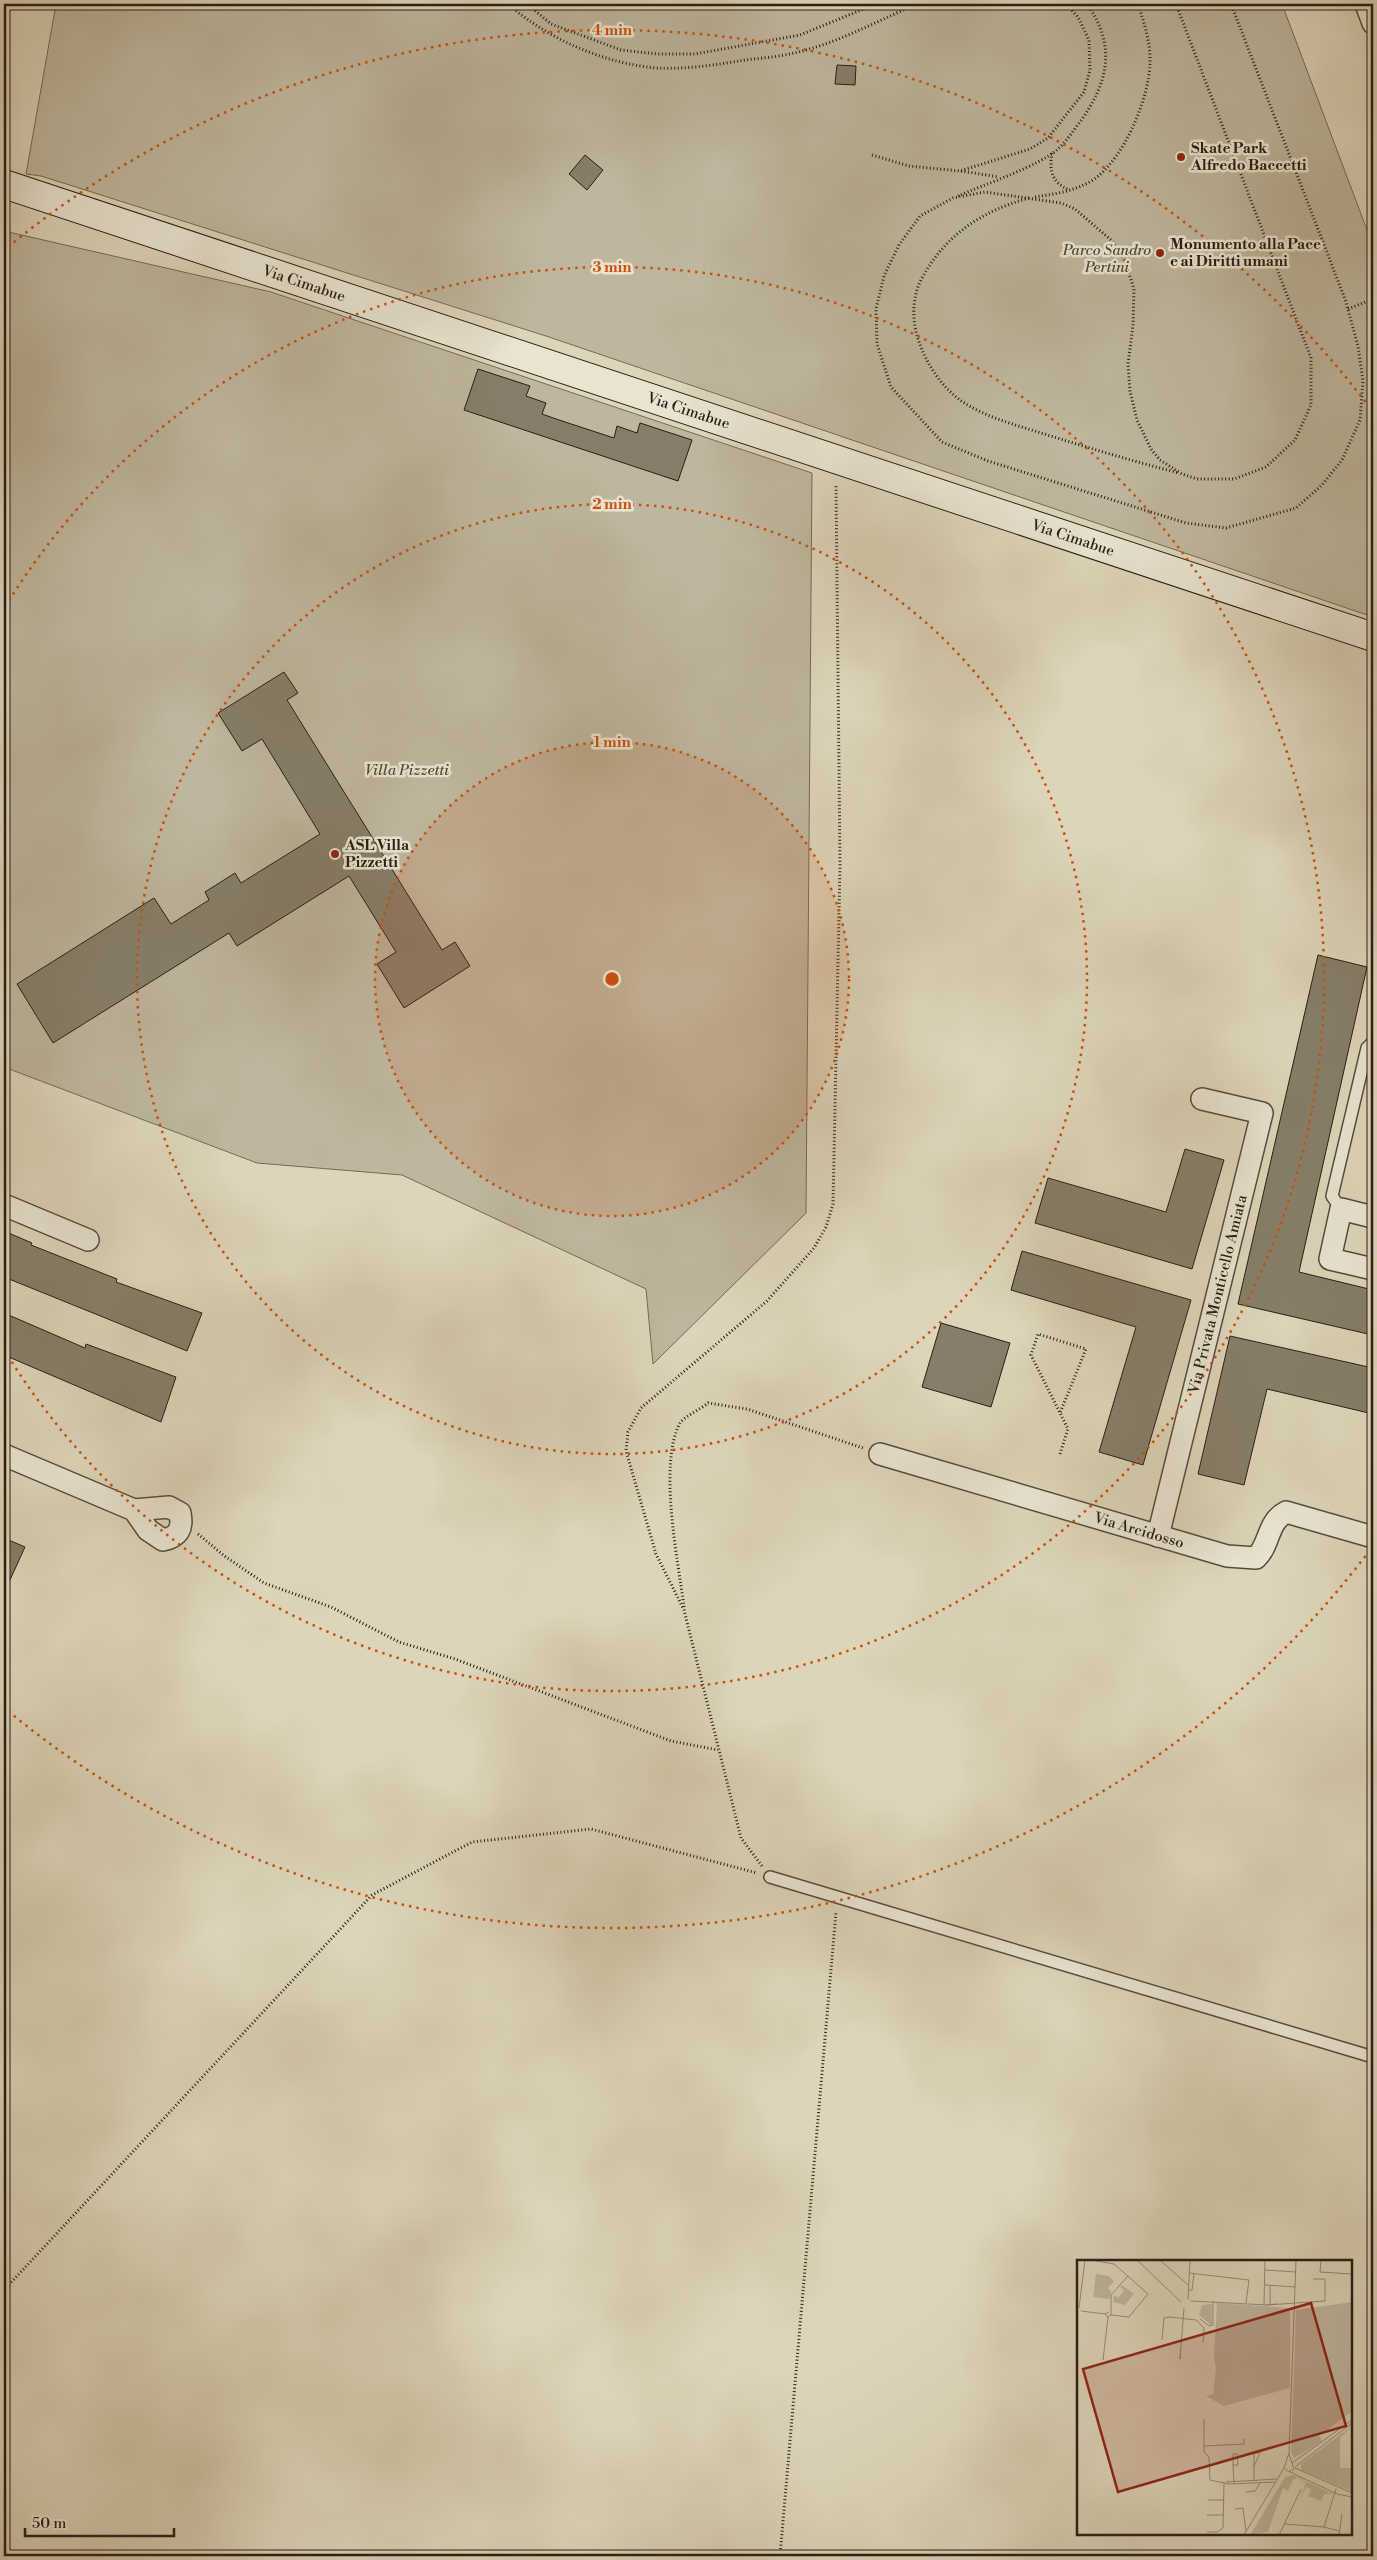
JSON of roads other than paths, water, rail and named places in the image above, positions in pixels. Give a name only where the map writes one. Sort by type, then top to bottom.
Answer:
[{"type":"main road","name":"Via Cimabue","points":[[4,184],[1373,637]]},
{"type":"street","points":[[1366,4],[1373,23]]},
{"type":"street","name":"Via Privata Monticello Amiata","points":[[1158,1536],[1262,1113],[1202,1099]]},
{"type":"street","points":[[4,1205],[88,1240]]},
{"type":"street","points":[[1373,1217],[1341,1209],[1330,1259],[1373,1269]]},
{"type":"street","name":"Via Arcidosso","points":[[880,1454],[1226,1556],[1256,1558],[1262,1552],[1273,1523],[1286,1512],[1373,1537]]},
{"type":"street","points":[[4,1455],[134,1510],[169,1507],[180,1513],[182,1524],[178,1534],[163,1540],[148,1530],[134,1510]]},
{"type":"lane","points":[[1341,1209],[1332,1196],[1367,1048],[1373,1042]]},
{"type":"lane","points":[[770,1877],[1373,2057]]},
{"type":"place","name":"Skate Park Alfredo Baccetti","points":[[1181,157]]},
{"type":"place","name":"Monumento alla Pace e ai Diritti umani","points":[[1160,253]]},
{"type":"place","name":"ASL Villa Pizzetti","points":[[335,854]]},
{"type":"park label","name":"Parco Sandro Pertini","points":[[1107,258]]},
{"type":"park label","name":"Villa Pizzetti","points":[[407,770]]}]
